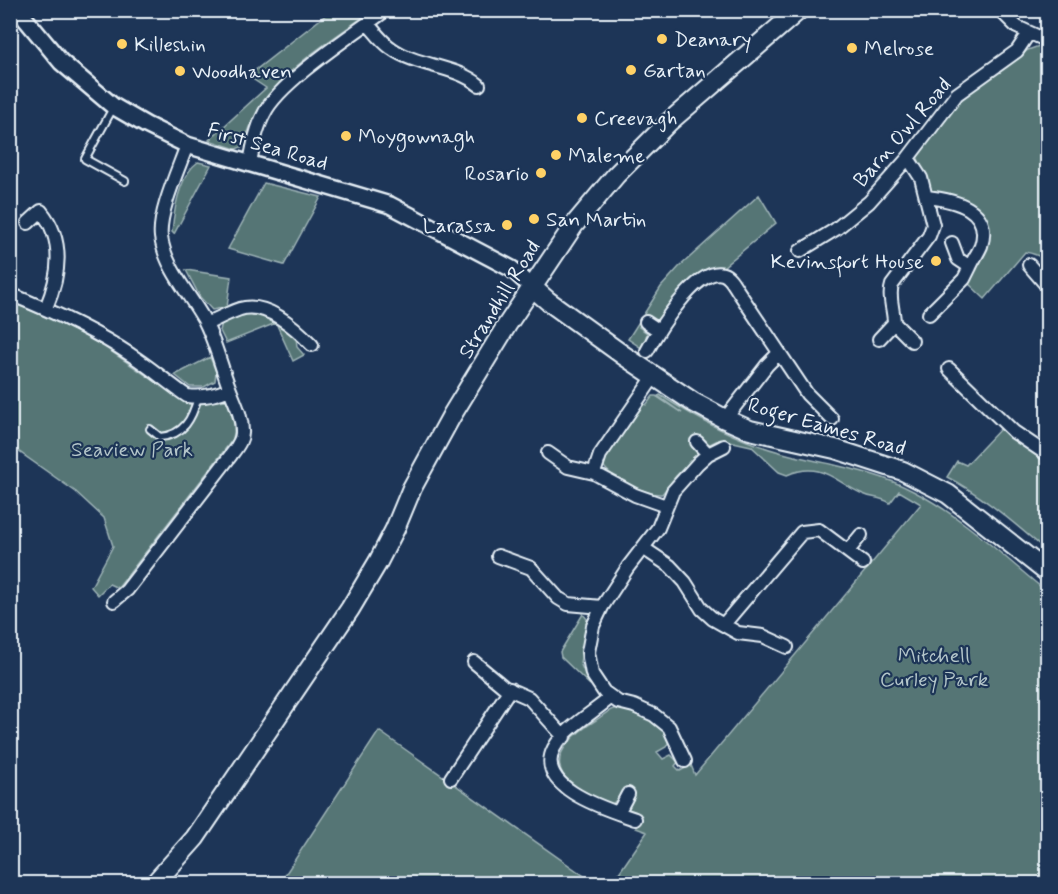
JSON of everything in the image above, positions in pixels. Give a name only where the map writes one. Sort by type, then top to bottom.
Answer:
[{"type":"main road","name":"Strandhill Road","points":[[154,884],[195,838],[350,609],[378,562],[431,453],[532,287],[574,225],[616,175],[669,122],[799,10]]},
{"type":"main road","name":"Roger Eames Road","points":[[532,287],[558,308],[693,402],[750,429],[835,449],[903,471],[948,494],[1047,573]]},
{"type":"street","name":"First Sea Road","points":[[18,10],[61,62],[113,106],[146,125],[188,145],[390,205],[512,269],[532,287]]},
{"type":"street","points":[[250,163],[256,133],[264,112],[282,89],[386,10]]},
{"type":"street","points":[[1000,10],[1017,27],[1047,41]]},
{"type":"street","points":[[368,24],[391,48],[423,63],[470,78],[479,85]]},
{"type":"street","name":"Barn Owl Road","points":[[800,251],[836,229],[869,202],[908,158],[957,94],[1017,51],[1029,33]]},
{"type":"street","points":[[114,601],[127,591],[242,439],[243,430],[237,404],[217,349],[206,324],[170,265],[163,248],[161,226],[188,145]]},
{"type":"street","points":[[879,339],[894,323],[894,308],[889,294],[892,285],[929,236],[933,225],[921,178],[908,158]]},
{"type":"street","points":[[927,197],[953,200],[974,212],[980,220],[983,234],[981,246],[964,279],[929,314]]},
{"type":"street","points":[[28,223],[41,211],[51,224],[56,239],[58,258],[54,289],[46,308]]},
{"type":"street","points":[[952,243],[958,259],[970,267]]},
{"type":"street","points":[[1029,265],[1047,287]]},
{"type":"street","points":[[647,351],[658,330],[682,299],[703,279],[712,274],[722,273],[728,277],[738,291],[807,394],[832,419]]},
{"type":"street","points":[[10,294],[46,308],[132,355],[187,396],[218,394],[230,389]]},
{"type":"street","points":[[206,324],[242,308],[256,309],[279,316],[297,329],[312,345]]},
{"type":"street","points":[[646,322],[658,330]]},
{"type":"street","points":[[894,323],[912,342]]},
{"type":"street","points":[[725,419],[767,365],[779,354]]},
{"type":"street","points":[[949,369],[1014,432],[1047,455]]},
{"type":"street","points":[[594,473],[600,455],[655,375]]},
{"type":"street","points":[[698,442],[708,454]]},
{"type":"street","points":[[685,761],[669,727],[654,715],[610,698],[592,674],[588,652],[593,626],[602,607],[658,528],[673,491],[708,454],[724,446]]},
{"type":"street","points":[[548,453],[568,467],[594,473],[635,495],[666,506]]},
{"type":"street","points":[[724,624],[802,532],[819,530],[863,563]]},
{"type":"street","points":[[848,551],[861,535]]},
{"type":"street","points":[[644,548],[670,566],[685,582],[702,609],[713,619],[738,633],[763,636],[787,647]]},
{"type":"street","points":[[498,556],[531,568],[558,598],[568,604],[602,607]]},
{"type":"street","points":[[474,662],[510,689],[529,698],[564,737]]},
{"type":"street","points":[[451,778],[510,689]]},
{"type":"street","points":[[610,698],[555,746],[550,759],[551,770],[559,781],[589,802],[635,819]]},
{"type":"street","points":[[667,754],[679,748]]},
{"type":"street","points":[[450,755],[461,762]]},
{"type":"street","points":[[618,813],[628,794]]},
{"type":"lane","points":[[113,106],[85,159],[125,181]]},
{"type":"lane","points":[[150,429],[159,437],[175,435],[185,426],[194,411],[198,397]]},
{"type":"green space","points":[[332,10],[371,11],[313,53],[278,85],[263,103],[252,123],[244,146],[236,149],[209,140],[266,88],[248,76]]},
{"type":"green space","points":[[1039,46],[1047,47],[1047,279],[1042,259],[1025,252],[985,299],[967,282],[986,225],[931,191],[917,156],[960,99],[1028,50]]},
{"type":"green space","points":[[198,162],[211,165],[174,234],[172,232],[176,204],[182,184]]},
{"type":"green space","points":[[264,183],[321,197],[284,265],[228,249]]},
{"type":"green space","points":[[759,195],[776,223],[723,267],[703,275],[694,282],[655,322],[644,319],[639,327],[647,333],[643,349],[628,339],[661,287],[679,267]]},
{"type":"green space","points":[[186,270],[231,277],[227,307],[212,310],[200,297]]},
{"type":"green space","name":"Seaview Park","points":[[11,302],[58,322],[103,346],[188,404],[226,400],[233,414],[233,439],[118,588],[109,584],[98,595],[91,587],[113,546],[104,518],[76,492],[11,446]]},
{"type":"green space","points":[[242,313],[266,316],[277,322],[296,336],[297,347],[304,355],[293,361],[276,323],[226,343],[220,331],[222,322]]},
{"type":"green space","points":[[210,357],[216,372],[215,381],[204,387],[190,387],[175,375]]},
{"type":"green space","name":"Mitchell Curley Park","points":[[660,395],[704,421],[750,442],[783,453],[882,477],[913,491],[966,525],[1047,592],[1047,883],[612,883],[647,832],[636,828],[639,814],[627,807],[625,792],[611,805],[592,797],[566,779],[560,768],[560,758],[566,746],[577,733],[610,710],[628,709],[648,718],[672,736],[666,747],[657,752],[663,759],[671,755],[678,762],[675,766],[680,771],[691,765],[695,775],[921,504],[899,491],[890,503],[867,496],[819,471],[799,471],[787,475],[779,472],[751,446],[720,439],[708,445],[695,436],[691,440],[699,454],[676,476],[662,494],[638,489],[607,470],[603,465],[604,459],[643,403],[646,405],[653,396],[682,413],[658,396]]},
{"type":"green space","points":[[1002,427],[1020,444],[1047,460],[1047,551],[987,502],[947,477],[957,461],[966,465]]},
{"type":"green space","points":[[583,614],[587,619],[580,663],[590,685],[561,657],[560,652]]},
{"type":"green space","points":[[379,731],[406,750],[594,883],[279,884]]},
{"type":"place","name":"Deanary","points":[[662,39]]},
{"type":"place","name":"Killeshin","points":[[122,44]]},
{"type":"place","name":"Melrose","points":[[852,48]]},
{"type":"place","name":"Gartan","points":[[631,70]]},
{"type":"place","name":"Woodhaven","points":[[180,71]]},
{"type":"place","name":"Creevagh","points":[[582,118]]},
{"type":"place","name":"Moygownagh","points":[[346,136]]},
{"type":"place","name":"Maleme","points":[[556,155]]},
{"type":"place","name":"Rosario","points":[[541,173]]},
{"type":"place","name":"San Martin","points":[[534,219]]},
{"type":"place","name":"Larassa","points":[[507,225]]},
{"type":"place","name":"Kevinsfort House","points":[[936,261]]}]
